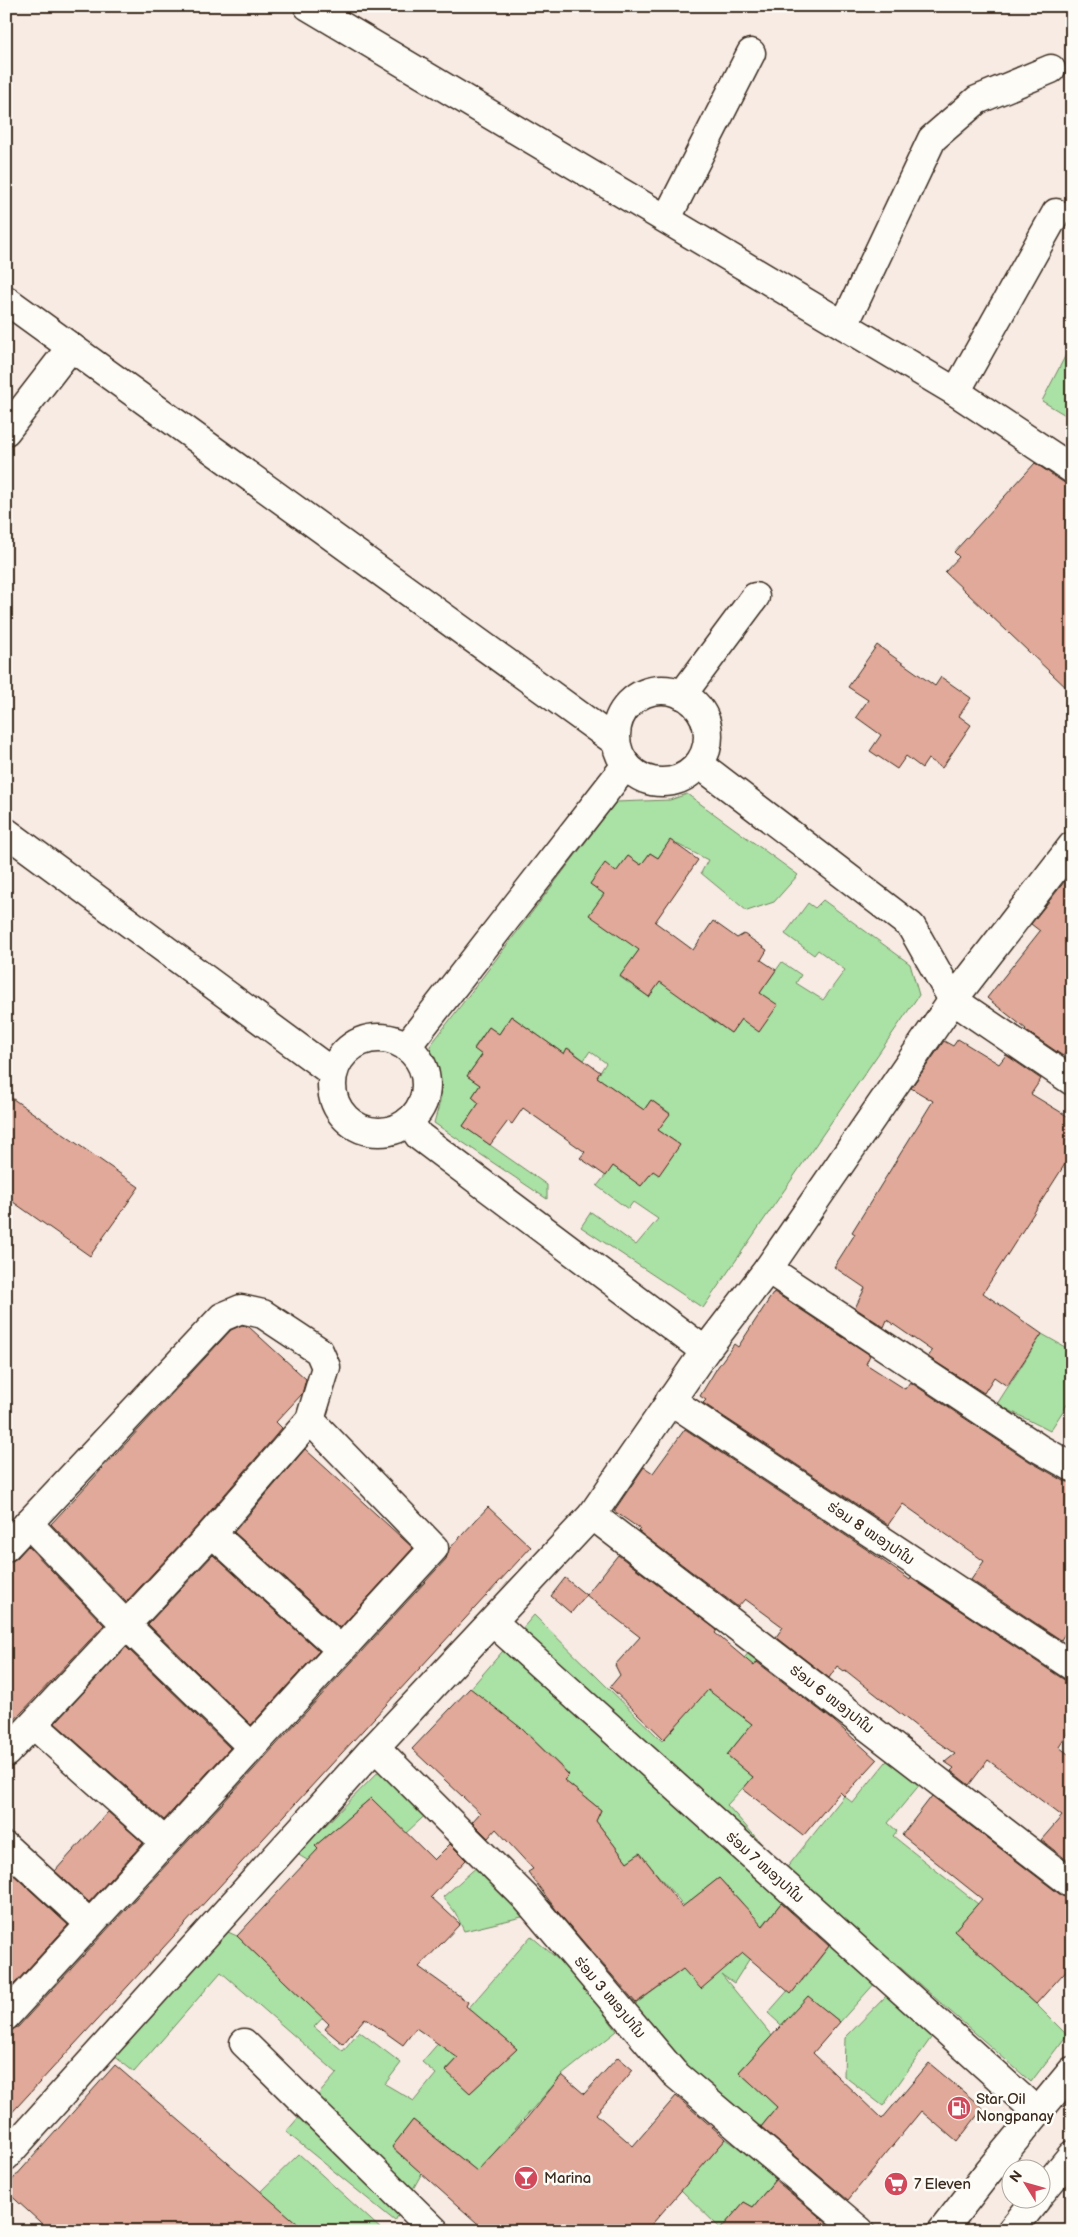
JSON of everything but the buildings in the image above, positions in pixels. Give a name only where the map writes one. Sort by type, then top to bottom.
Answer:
[{"type":"main road","points":[[316,9],[956,392],[1072,468]]},
{"type":"main road","points":[[667,218],[751,52]]},
{"type":"main road","points":[[844,325],[932,139],[977,100],[1051,69]]},
{"type":"main road","points":[[956,392],[1056,213]]},
{"type":"main road","points":[[6,300],[621,754]]},
{"type":"main road","points":[[6,432],[71,347]]},
{"type":"main road","points":[[682,695],[755,598]]},
{"type":"main road","points":[[660,690],[682,695],[699,708],[706,721],[708,736],[706,751],[699,764],[688,775],[673,781],[658,782],[642,779],[630,770],[621,754],[617,726],[623,712],[632,700],[646,693],[660,690]]},
{"type":"main road","points":[[408,1046],[621,754]]},
{"type":"main road","points":[[699,764],[911,926],[953,1000],[1072,1082]]},
{"type":"main road","points":[[6,832],[333,1074]]},
{"type":"main road","points":[[6,2156],[375,1746],[592,1515],[705,1351],[768,1270],[953,1000],[1072,846]]},
{"type":"main road","points":[[378,1037],[393,1039],[408,1046],[419,1057],[426,1071],[427,1087],[424,1102],[410,1121],[388,1132],[372,1132],[357,1127],[344,1118],[336,1105],[332,1089],[333,1074],[339,1059],[363,1039],[378,1037]]},
{"type":"main road","points":[[410,1121],[419,1136],[705,1351]]},
{"type":"main road","points":[[768,1270],[1038,1448],[1072,1467]]},
{"type":"main road","points":[[6,1547],[222,1318],[241,1309],[263,1314],[319,1351],[326,1367],[310,1420],[212,1533],[6,1753]]},
{"type":"main road","name":"ຮ່ອມ 8 ໜອງປາໃນ","points":[[670,1400],[1072,1666]]},
{"type":"main road","points":[[6,2016],[434,1548],[310,1420]]},
{"type":"main road","name":"ຮ່ອມ 6 ໜອງປາໃນ","points":[[592,1515],[1072,1884]]},
{"type":"main road","points":[[28,1523],[125,1624],[252,1747]]},
{"type":"main road","points":[[212,1533],[340,1650]]},
{"type":"main road","name":"ຮ່ອມ 7 ໜອງປາໃນ","points":[[493,1622],[1037,2112]]},
{"type":"main road","points":[[34,1725],[165,1842]]},
{"type":"main road","name":"ຮ່ອມ 3 ໜອງປາໃນ","points":[[375,1746],[526,1898],[674,2073],[860,2231]]},
{"type":"main road","points":[[6,1847],[90,1924]]},
{"type":"main road","points":[[244,2043],[435,2231]]},
{"type":"main road","points":[[942,2231],[1072,2071]]},
{"type":"main road","points":[[1050,2185],[1068,2168]]},
{"type":"main road","points":[[1011,2231],[1028,2210]]},
{"type":"green space","points":[[1072,343],[1072,419],[1042,401]]},
{"type":"green space","points":[[687,794],[798,875],[774,902],[747,911],[701,873],[708,860],[671,841],[658,858],[650,853],[641,865],[628,856],[616,872],[605,864],[590,884],[604,894],[639,950],[620,977],[649,997],[660,982],[714,1010],[709,1018],[731,1033],[782,962],[801,975],[796,983],[823,1000],[845,970],[818,950],[814,955],[785,934],[808,903],[815,908],[823,900],[910,964],[919,995],[703,1308],[581,1227],[591,1212],[636,1245],[658,1219],[633,1202],[628,1209],[597,1186],[613,1166],[641,1186],[653,1171],[680,1145],[658,1130],[670,1113],[651,1100],[644,1110],[597,1077],[606,1063],[590,1051],[584,1060],[568,1048],[564,1054],[511,1016],[499,1034],[489,1027],[474,1048],[482,1055],[467,1076],[480,1085],[472,1097],[479,1103],[463,1126],[547,1185],[547,1199],[434,1123],[442,1088],[430,1046],[616,802],[670,800]]},
{"type":"green space","points":[[1042,1334],[1072,1351],[1072,1397],[1050,1431],[997,1404]]},
{"type":"green space","points":[[534,1615],[662,1741],[713,1683],[719,1687],[751,1650],[760,1658],[726,1704],[752,1724],[727,1755],[753,1777],[727,1805],[785,1870],[844,1796],[853,1803],[890,1757],[921,1783],[888,1823],[897,1831],[893,1836],[978,1904],[954,1931],[1036,2004],[1067,2035],[1031,2082],[894,1962],[840,2022],[816,2003],[790,2033],[768,2013],[799,1978],[802,1981],[831,1944],[781,1903],[751,1940],[750,1958],[734,1983],[722,1975],[772,2036],[739,2072],[777,2107],[759,2129],[682,2064],[630,2008],[683,1969],[743,1904],[719,1878],[684,1906],[640,1854],[627,1862],[596,1821],[601,1810],[564,1780],[569,1774],[521,1728],[470,1689]]},
{"type":"green space","points":[[397,1753],[445,1797],[406,1833],[371,1798],[315,1846],[365,1895],[297,1854]]},
{"type":"green space","points":[[479,1865],[526,1916],[464,1931],[455,1912],[443,1897]]},
{"type":"green space","points":[[228,1932],[237,1936],[309,2005],[334,2006],[314,2027],[343,2051],[359,2031],[401,2063],[385,2084],[414,2101],[436,2074],[422,2062],[531,1936],[575,1974],[617,2031],[562,2075],[488,2160],[489,2184],[472,2167],[413,2120],[392,2148],[422,2173],[395,2221],[286,2132],[337,2073],[221,1972],[134,2072],[113,2055]],"holes":[[[489,2026],[517,2049],[470,2093],[446,2070]]]},
{"type":"green space","points":[[889,1993],[933,2035],[883,2106],[844,2076],[845,2038]]},
{"type":"green space","points":[[726,2139],[778,2176],[753,2207],[744,2202],[721,2229],[681,2190]]},
{"type":"green space","points":[[299,2154],[383,2231],[305,2231],[260,2192]]},
{"type":"place","name":"Star Oil Nongpanay","points":[[959,2108]]},
{"type":"place","name":"Marina","points":[[526,2178]]},
{"type":"place","name":"7 Eleven","points":[[896,2184]]}]
